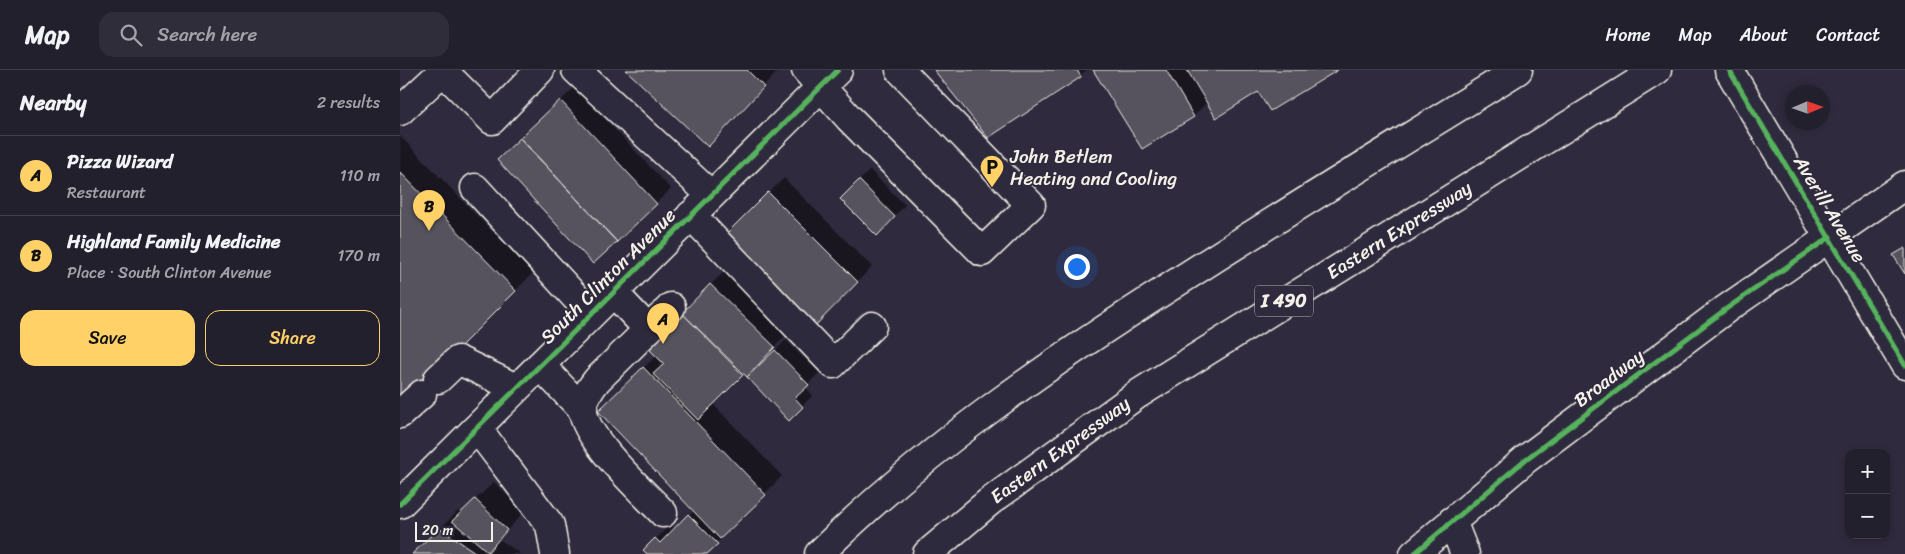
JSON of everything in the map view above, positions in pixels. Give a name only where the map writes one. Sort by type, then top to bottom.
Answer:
[{"type":"main road","points":[[400,111],[443,71],[492,120],[540,70]]},
{"type":"main road","points":[[576,70],[710,195]]},
{"type":"main road","points":[[822,75],[849,118],[982,252],[1031,205],[900,70]]},
{"type":"main road","points":[[819,554],[926,459],[1042,372],[1208,262],[1518,70]]},
{"type":"main road","name":"Eastern Expressway","points":[[927,554],[995,497],[1138,394],[1657,70]]},
{"type":"main road","name":"Averill Avenue","points":[[1729,70],[1905,365]]},
{"type":"main road","name":"South Clinton Avenue","points":[[404,493],[477,428],[691,215],[822,75]]},
{"type":"main road","name":"Broadway","points":[[1414,554],[1533,453],[1726,309],[1905,185]]},
{"type":"main road","points":[[475,188],[591,314]]},
{"type":"main road","points":[[691,215],[833,364],[872,326]]},
{"type":"main road","points":[[613,292],[648,330]]},
{"type":"main road","points":[[583,410],[589,390],[597,380],[671,307]]},
{"type":"main road","points":[[400,414],[458,360],[516,388]]},
{"type":"main road","points":[[540,365],[583,410],[593,437],[663,513]]},
{"type":"main road","points":[[477,428],[550,525],[555,554]]},
{"type":"main road","points":[[1452,521],[1465,554]]},
{"type":"building","points":[[626,70],[747,70],[764,87],[708,147]]},
{"type":"building","points":[[934,70],[1077,70],[1081,77],[988,138]]},
{"type":"building","points":[[1093,70],[1166,70],[1194,117],[1142,149]]},
{"type":"building","points":[[1187,70],[1338,70],[1270,111],[1258,92],[1216,118]]},
{"type":"building","points":[[560,100],[657,204],[617,242],[520,138]]},
{"type":"building","points":[[520,138],[617,242],[593,264],[497,160]]},
{"type":"building","points":[[400,172],[516,291],[400,407]]},
{"type":"building","points":[[859,180],[895,217],[877,236],[840,199]]},
{"type":"building","points":[[768,192],[858,282],[811,330],[721,239]]},
{"type":"building","points":[[1905,248],[1905,274],[1893,255]]},
{"type":"building","points":[[710,284],[775,347],[747,377],[682,313]]},
{"type":"building","points":[[680,311],[743,375],[698,420],[653,374],[664,364],[645,345]]},
{"type":"building","points":[[775,350],[809,385],[795,398],[803,407],[789,421],[747,377]]},
{"type":"building","points":[[643,367],[766,495],[720,539],[598,411]]},
{"type":"building","points":[[475,499],[507,530],[488,552],[452,521]]},
{"type":"building","points":[[688,514],[718,544],[707,554],[647,554],[643,550],[655,538],[660,543]]},
{"type":"building","points":[[439,528],[478,554],[412,554]]},
{"type":"cycle path","points":[[400,504],[838,70]]},
{"type":"cycle path","points":[[1729,70],[1905,365]]},
{"type":"cycle path","points":[[1414,554],[1526,459],[1726,309],[1830,237]]},
{"type":"place","name":"John Betlem Heating and Cooling","points":[[992,188]]},
{"type":"place","name":"Highland Family Medicine","points":[[429,231]]},
{"type":"place","name":"Pizza Wizard","points":[[663,344]]}]
